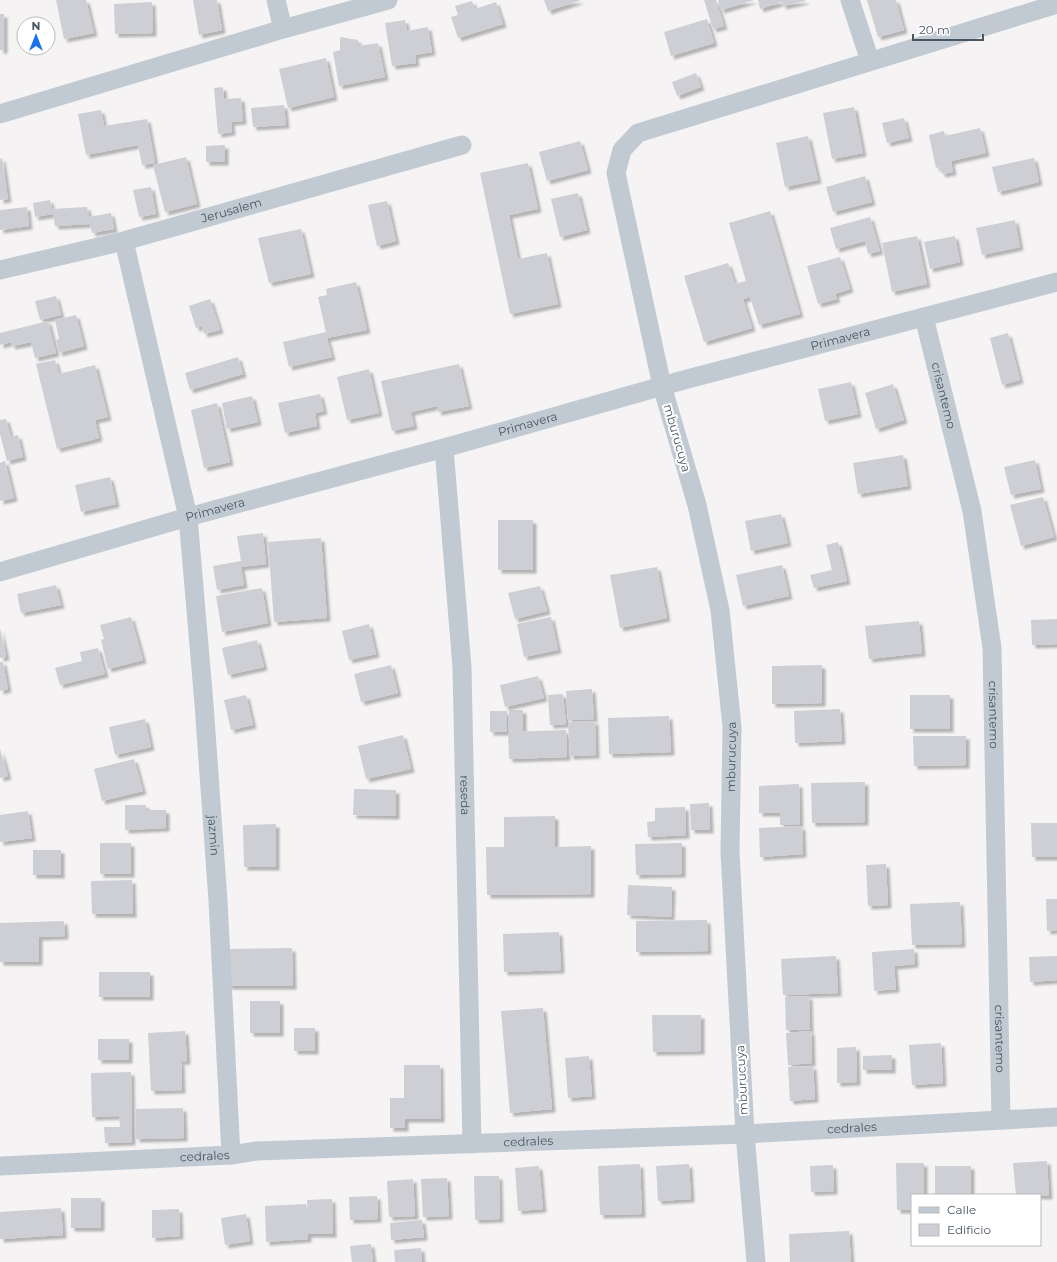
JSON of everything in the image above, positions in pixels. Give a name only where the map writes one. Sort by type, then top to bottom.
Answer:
[{"type":"street","points":[[276,0],[282,29]]},
{"type":"street","points":[[0,114],[282,29],[388,0]]},
{"type":"street","points":[[850,0],[870,61]]},
{"type":"street","name":"mburucuya","points":[[756,1262],[744,1134],[730,852],[732,728],[720,610],[697,505],[662,386],[616,173],[622,150],[638,133],[1057,4]]},
{"type":"street","name":"Jerusalem","points":[[0,270],[124,241],[462,145]]},
{"type":"street","name":"jazmin","points":[[124,241],[188,517],[218,893],[231,1155]]},
{"type":"street","name":"Primavera","points":[[0,572],[188,517],[444,448],[662,386],[1057,282]]},
{"type":"street","name":"crisantemo","points":[[924,317],[972,511],[992,648],[1001,1120]]},
{"type":"street","name":"reseda","points":[[444,448],[462,667],[472,1144]]},
{"type":"street","name":"cedrales","points":[[0,1166],[231,1155],[257,1151],[744,1134],[1057,1117]]},
{"type":"building","points":[[56,0],[86,0],[94,33],[64,39]]},
{"type":"building","points":[[193,0],[217,0],[222,30],[199,35]]},
{"type":"building","points":[[544,0],[581,0],[548,11]]},
{"type":"building","points":[[704,0],[716,0],[724,26],[713,29]]},
{"type":"building","points":[[718,0],[754,0],[721,10]]},
{"type":"building","points":[[758,0],[805,1],[783,6],[782,2],[760,9]]},
{"type":"building","points":[[867,0],[896,0],[904,30],[878,37]]},
{"type":"building","points":[[472,1],[475,9],[496,2],[503,24],[458,38],[451,17],[458,15],[455,6]]},
{"type":"building","points":[[152,2],[153,33],[115,34],[114,4]]},
{"type":"building","points":[[0,14],[4,14],[4,50],[0,50]]},
{"type":"building","points":[[707,19],[714,43],[671,56],[664,32]]},
{"type":"building","points":[[405,20],[407,31],[428,27],[432,52],[415,55],[416,63],[392,66],[385,23]]},
{"type":"building","points":[[340,37],[358,40],[358,46],[378,43],[385,77],[339,86],[333,52],[340,50]]},
{"type":"building","points":[[326,58],[334,97],[288,108],[279,69]]},
{"type":"building","points":[[696,73],[701,87],[677,96],[672,82]]},
{"type":"building","points":[[223,87],[224,99],[241,98],[243,121],[231,122],[232,132],[218,134],[214,88]]},
{"type":"building","points":[[284,105],[286,125],[253,127],[251,108]]},
{"type":"building","points":[[854,107],[863,153],[832,159],[823,113]]},
{"type":"building","points":[[101,110],[104,126],[147,119],[155,163],[142,165],[138,145],[86,155],[78,114]]},
{"type":"building","points":[[904,118],[909,138],[887,143],[882,123]]},
{"type":"building","points":[[980,128],[986,153],[951,161],[953,172],[942,174],[940,167],[936,168],[929,135],[944,131],[945,136]]},
{"type":"building","points":[[808,136],[818,180],[785,187],[776,143]]},
{"type":"building","points":[[580,141],[588,170],[547,181],[539,152]]},
{"type":"building","points":[[225,145],[225,162],[206,162],[206,146]]},
{"type":"building","points":[[186,157],[197,204],[165,212],[153,165]]},
{"type":"building","points":[[2,158],[8,199],[0,200],[0,159]]},
{"type":"building","points":[[1034,158],[1039,182],[998,192],[992,167]]},
{"type":"building","points":[[528,163],[538,209],[509,215],[518,259],[547,253],[558,304],[510,314],[480,173]]},
{"type":"building","points":[[865,176],[872,202],[833,212],[826,187]]},
{"type":"building","points":[[151,187],[156,214],[139,217],[133,190]]},
{"type":"building","points":[[578,193],[587,230],[560,237],[551,199]]},
{"type":"building","points":[[50,200],[52,209],[87,207],[89,217],[111,213],[114,229],[92,233],[90,224],[55,226],[53,214],[35,217],[33,203]]},
{"type":"building","points":[[387,201],[396,241],[377,246],[368,205]]},
{"type":"building","points":[[27,207],[29,226],[0,230],[0,210]]},
{"type":"building","points":[[770,211],[800,314],[759,325],[750,297],[743,299],[752,328],[704,342],[684,276],[728,263],[735,284],[746,281],[729,223]]},
{"type":"building","points":[[870,217],[880,251],[868,254],[865,241],[836,249],[830,228]]},
{"type":"building","points":[[1015,220],[1020,247],[982,255],[976,228]]},
{"type":"building","points":[[301,229],[311,274],[269,283],[258,238]]},
{"type":"building","points":[[917,236],[927,284],[892,292],[882,243]]},
{"type":"building","points":[[955,236],[960,262],[930,269],[924,242]]},
{"type":"building","points":[[840,257],[850,289],[835,294],[837,299],[818,304],[807,266]]},
{"type":"building","points":[[356,282],[367,330],[327,338],[332,357],[289,367],[283,342],[326,332],[318,297],[327,295],[326,289]]},
{"type":"building","points":[[56,296],[61,315],[40,320],[35,301]]},
{"type":"building","points":[[210,299],[220,330],[204,334],[202,326],[196,328],[189,306]]},
{"type":"building","points":[[76,315],[84,346],[59,353],[56,340],[59,339],[55,320]]},
{"type":"building","points":[[48,321],[56,353],[35,358],[31,342],[12,346],[11,342],[0,345],[0,333]]},
{"type":"building","points":[[1008,333],[1020,380],[1002,385],[990,338]]},
{"type":"building","points":[[238,357],[243,374],[190,390],[185,373]]},
{"type":"building","points":[[55,360],[59,374],[95,365],[108,417],[95,420],[99,438],[57,449],[36,364]]},
{"type":"building","points":[[459,364],[469,406],[438,412],[437,406],[411,412],[414,426],[392,431],[381,381]]},
{"type":"building","points":[[369,369],[379,413],[347,420],[337,377]]},
{"type":"building","points":[[851,382],[858,414],[825,421],[818,389]]},
{"type":"building","points":[[893,384],[904,420],[876,429],[865,393]]},
{"type":"building","points":[[320,394],[324,411],[315,413],[317,426],[285,433],[278,403]]},
{"type":"building","points":[[252,396],[258,422],[227,429],[222,403]]},
{"type":"building","points":[[217,403],[230,462],[204,468],[191,410]]},
{"type":"building","points":[[6,419],[11,437],[18,435],[23,457],[7,461],[0,434],[0,420]]},
{"type":"building","points":[[903,455],[908,486],[858,494],[853,463]]},
{"type":"building","points":[[1035,460],[1041,489],[1011,495],[1004,467]]},
{"type":"building","points":[[5,461],[14,498],[0,501],[0,463]]},
{"type":"building","points":[[110,477],[116,504],[81,512],[75,485]]},
{"type":"building","points":[[1043,497],[1054,537],[1021,546],[1010,505]]},
{"type":"building","points":[[781,514],[788,543],[751,551],[745,521]]},
{"type":"building","points":[[498,520],[533,520],[533,570],[498,570]]},
{"type":"building","points":[[263,533],[266,564],[241,567],[244,585],[217,590],[213,566],[241,561],[237,536]]},
{"type":"building","points":[[321,538],[327,618],[274,622],[268,542]]},
{"type":"building","points":[[838,542],[847,581],[814,588],[810,575],[832,570],[826,545]]},
{"type":"building","points":[[782,565],[789,596],[743,606],[736,575]]},
{"type":"building","points":[[657,567],[667,618],[620,628],[610,575]]},
{"type":"building","points":[[56,585],[61,605],[21,613],[17,594]]},
{"type":"building","points":[[540,586],[547,611],[515,619],[508,593]]},
{"type":"building","points":[[262,588],[268,623],[222,632],[216,596]]},
{"type":"building","points":[[131,617],[143,660],[108,669],[101,640],[104,639],[100,625]]},
{"type":"building","points":[[551,617],[558,650],[524,657],[517,624]]},
{"type":"building","points":[[1057,619],[1057,644],[1032,645],[1031,620]]},
{"type":"building","points":[[919,621],[922,653],[869,659],[865,626]]},
{"type":"building","points":[[369,624],[376,654],[349,660],[342,631]]},
{"type":"building","points":[[0,628],[6,657],[0,658]]},
{"type":"building","points":[[257,640],[264,667],[228,675],[222,648]]},
{"type":"building","points":[[98,648],[105,674],[60,685],[55,668],[82,661],[80,652]]},
{"type":"building","points":[[0,662],[3,662],[8,689],[0,691]]},
{"type":"building","points":[[391,665],[398,693],[361,702],[354,674]]},
{"type":"building","points":[[822,665],[822,703],[772,704],[772,666]]},
{"type":"building","points":[[538,676],[544,698],[505,707],[500,685]]},
{"type":"building","points":[[592,689],[594,719],[568,720],[566,691]]},
{"type":"building","points":[[563,694],[566,724],[550,725],[548,695]]},
{"type":"building","points":[[246,695],[253,725],[231,730],[224,700]]},
{"type":"building","points":[[910,695],[950,695],[950,729],[910,729]]},
{"type":"building","points":[[840,709],[842,741],[795,743],[794,711]]},
{"type":"building","points":[[509,710],[523,710],[523,731],[508,730]]},
{"type":"building","points":[[490,711],[507,711],[507,732],[490,732]]},
{"type":"building","points":[[669,716],[671,752],[609,754],[608,718]]},
{"type":"building","points":[[145,719],[151,747],[115,755],[109,727]]},
{"type":"building","points":[[595,721],[596,755],[570,756],[568,722]]},
{"type":"building","points":[[566,730],[567,757],[509,759],[508,732]]},
{"type":"building","points":[[403,735],[411,769],[366,779],[358,746]]},
{"type":"building","points":[[913,736],[966,736],[966,765],[914,766]]},
{"type":"building","points":[[0,749],[8,776],[0,778]]},
{"type":"building","points":[[134,759],[143,791],[102,801],[94,769]]},
{"type":"building","points":[[865,782],[865,822],[812,823],[811,783]]},
{"type":"building","points":[[799,784],[800,824],[780,825],[780,813],[759,813],[759,786]]},
{"type":"building","points":[[354,789],[396,790],[396,816],[353,815]]},
{"type":"building","points":[[709,803],[710,830],[691,830],[690,804]]},
{"type":"building","points":[[125,805],[146,805],[146,810],[166,810],[166,828],[125,830]]},
{"type":"building","points":[[685,807],[686,835],[648,837],[647,822],[655,821],[655,808]]},
{"type":"building","points":[[28,811],[32,838],[0,842],[0,815]]},
{"type":"building","points":[[555,816],[555,847],[591,846],[591,894],[487,895],[486,847],[504,847],[504,817]]},
{"type":"building","points":[[1031,823],[1057,823],[1057,857],[1032,857]]},
{"type":"building","points":[[276,824],[276,867],[244,867],[243,825]]},
{"type":"building","points":[[802,826],[803,854],[760,857],[759,828]]},
{"type":"building","points":[[100,843],[131,843],[131,874],[100,874]]},
{"type":"building","points":[[682,843],[682,874],[636,875],[635,844]]},
{"type":"building","points":[[33,850],[61,850],[61,875],[33,875]]},
{"type":"building","points":[[886,864],[888,905],[868,906],[866,865]]},
{"type":"building","points":[[132,880],[133,914],[92,914],[91,881]]},
{"type":"building","points":[[628,885],[672,887],[671,917],[627,915]]},
{"type":"building","points":[[1046,899],[1057,899],[1057,930],[1047,931]]},
{"type":"building","points":[[960,902],[962,944],[912,945],[910,904]]},
{"type":"building","points":[[707,920],[708,951],[636,952],[636,921]]},
{"type":"building","points":[[64,921],[65,936],[39,937],[39,962],[0,962],[0,923]]},
{"type":"building","points":[[559,932],[561,970],[504,972],[503,934]]},
{"type":"building","points":[[292,948],[293,986],[228,986],[227,949]]},
{"type":"building","points":[[914,949],[915,964],[894,966],[896,989],[874,991],[872,952]]},
{"type":"building","points":[[836,956],[838,993],[783,995],[781,959]]},
{"type":"building","points":[[1057,956],[1057,980],[1030,982],[1029,957]]},
{"type":"building","points":[[99,972],[150,972],[150,997],[99,997]]},
{"type":"building","points":[[809,996],[810,1030],[786,1030],[785,997]]},
{"type":"building","points":[[250,1001],[280,1001],[280,1033],[250,1033]]},
{"type":"building","points":[[543,1008],[552,1109],[510,1113],[501,1011]]},
{"type":"building","points":[[652,1015],[701,1015],[701,1051],[653,1052]]},
{"type":"building","points":[[294,1028],[315,1028],[315,1051],[294,1051]]},
{"type":"building","points":[[185,1031],[187,1061],[169,1062],[181,1062],[182,1090],[151,1091],[148,1033]]},
{"type":"building","points":[[811,1031],[812,1063],[788,1065],[786,1033]]},
{"type":"building","points":[[98,1039],[129,1039],[129,1060],[98,1060]]},
{"type":"building","points":[[941,1043],[943,1083],[912,1085],[909,1045]]},
{"type":"building","points":[[856,1047],[857,1082],[837,1083],[837,1048]]},
{"type":"building","points":[[892,1055],[892,1070],[863,1070],[863,1056]]},
{"type":"building","points":[[589,1056],[592,1096],[568,1098],[565,1058]]},
{"type":"building","points":[[404,1065],[440,1065],[441,1119],[405,1119],[405,1128],[390,1128],[390,1098],[404,1098]]},
{"type":"building","points":[[813,1066],[815,1099],[790,1101],[788,1067]]},
{"type":"building","points":[[131,1072],[132,1142],[105,1143],[104,1127],[120,1127],[119,1116],[92,1117],[91,1073]]},
{"type":"building","points":[[183,1108],[184,1138],[136,1139],[136,1109]]},
{"type":"building","points":[[1047,1161],[1049,1196],[1041,1196],[1041,1194],[1016,1194],[1013,1163]]},
{"type":"building","points":[[896,1163],[924,1163],[924,1194],[911,1194],[911,1210],[897,1210]]},
{"type":"building","points":[[640,1164],[642,1214],[600,1215],[598,1166]]},
{"type":"building","points":[[689,1164],[691,1199],[658,1201],[656,1166]]},
{"type":"building","points":[[833,1165],[834,1191],[811,1192],[810,1166]]},
{"type":"building","points":[[539,1166],[543,1209],[518,1211],[515,1168]]},
{"type":"building","points":[[935,1166],[971,1166],[971,1194],[935,1194]]},
{"type":"building","points":[[474,1176],[499,1176],[500,1219],[475,1220]]},
{"type":"building","points":[[447,1178],[449,1216],[423,1217],[421,1179]]},
{"type":"building","points":[[413,1179],[415,1216],[389,1217],[387,1181]]},
{"type":"building","points":[[377,1196],[378,1219],[350,1220],[349,1197]]},
{"type":"building","points":[[71,1198],[101,1198],[101,1228],[71,1228]]},
{"type":"building","points":[[332,1199],[333,1234],[308,1234],[308,1239],[266,1242],[265,1206],[306,1204],[308,1217],[307,1200]]},
{"type":"building","points":[[61,1208],[63,1235],[0,1239],[0,1212]]},
{"type":"building","points":[[179,1209],[180,1236],[152,1238],[152,1210]]},
{"type":"building","points":[[246,1214],[250,1241],[225,1245],[221,1218]]},
{"type":"building","points":[[422,1220],[424,1237],[391,1240],[390,1223]]},
{"type":"building","points":[[849,1231],[851,1262],[790,1262],[789,1234]]},
{"type":"building","points":[[371,1244],[373,1262],[352,1262],[350,1246]]},
{"type":"building","points":[[421,1248],[422,1262],[395,1262],[394,1250]]}]
